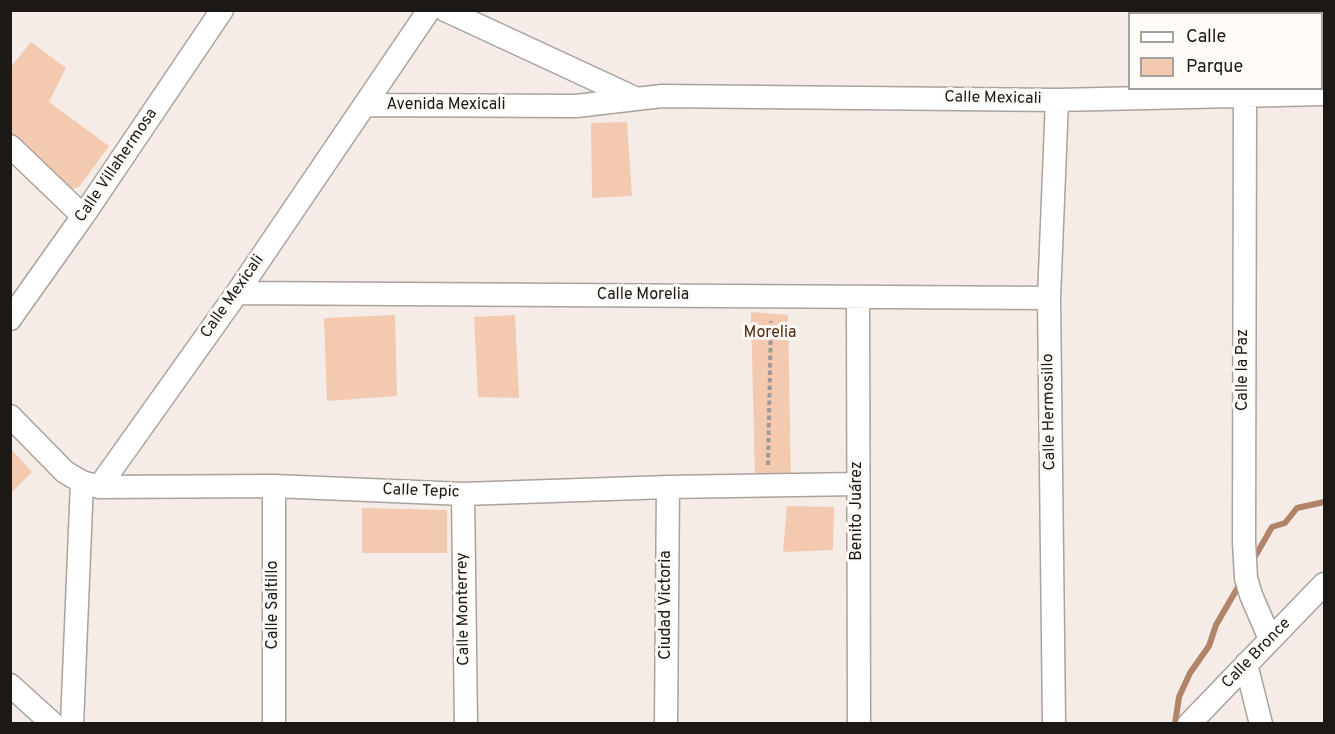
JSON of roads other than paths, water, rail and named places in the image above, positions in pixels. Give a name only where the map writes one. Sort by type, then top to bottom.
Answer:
[{"type":"street","name":"Calle Villahermosa","points":[[10,319],[83,216],[222,10]]},
{"type":"street","name":"Avenida Mexicali","points":[[366,105],[429,10]]},
{"type":"street","points":[[445,10],[639,100]]},
{"type":"street","name":"Calle Mexicali","points":[[662,96],[1057,100],[1324,94]]},
{"type":"street","name":"Calle la Paz","points":[[1245,95],[1244,542],[1246,578],[1270,639]]},
{"type":"street","name":"Avenida Mexicali","points":[[366,105],[576,106],[662,96]]},
{"type":"street","name":"Calle Hermosillo","points":[[1054,723],[1049,298],[1057,100]]},
{"type":"street","name":"Calle Mexicali","points":[[90,485],[237,293],[366,105]]},
{"type":"street","points":[[10,146],[83,216]]},
{"type":"street","name":"Calle Morelia","points":[[237,293],[1049,298]]},
{"type":"street","name":"Benito Juárez","points":[[858,298],[859,723]]},
{"type":"street","points":[[10,416],[65,472],[90,485],[72,723]]},
{"type":"street","name":"Calle Tepic","points":[[90,485],[274,486],[463,494],[858,484]]},
{"type":"street","name":"Calle Saltillo","points":[[274,486],[274,723]]},
{"type":"street","name":"Ciudad Victoria","points":[[666,723],[668,488]]},
{"type":"street","name":"Calle Monterrey","points":[[463,494],[466,723]]},
{"type":"street","name":"Calle Bronce","points":[[1195,717],[1324,584]]},
{"type":"street","points":[[1246,664],[1262,723]]},
{"type":"street","points":[[10,685],[53,723]]},
{"type":"waterway","points":[[1253,560],[1272,527],[1285,523],[1297,508],[1324,502]]},
{"type":"waterway","points":[[1175,724],[1179,697],[1190,673],[1209,646],[1216,625],[1241,582]]},
{"type":"park label","name":"Morelia","points":[[770,334]]}]
